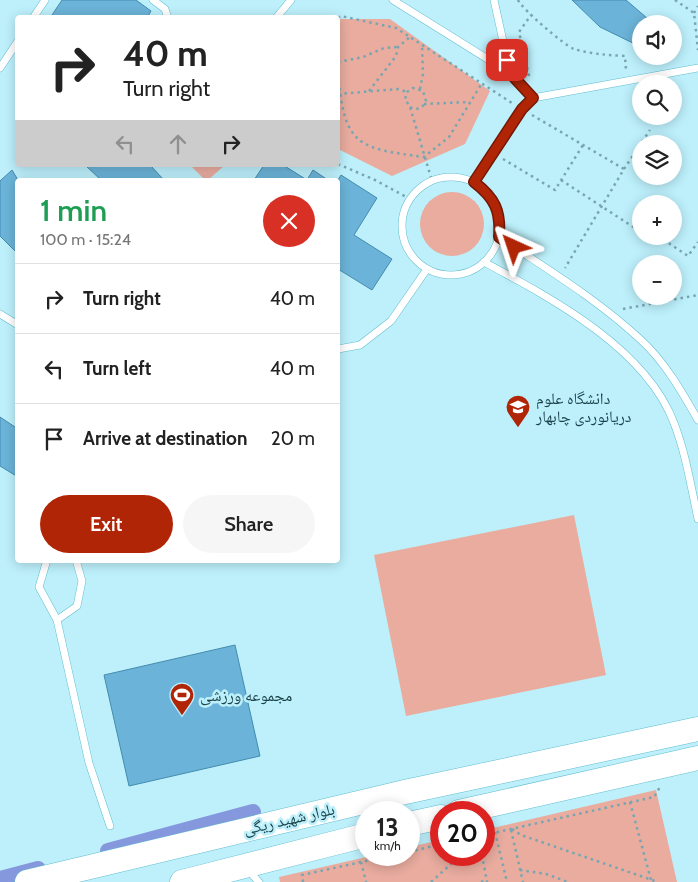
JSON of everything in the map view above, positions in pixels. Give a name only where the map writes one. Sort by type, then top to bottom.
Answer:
[{"type":"highway","name":"بلوار شهید ریگی","points":[[27,882],[405,792],[698,729]]},
{"type":"highway","points":[[495,804],[687,761]]},
{"type":"highway","name":"بلوار شهید ریگی","points":[[182,882],[252,875],[355,839]]},
{"type":"lane","points":[[35,15],[45,0]]},
{"type":"lane","points":[[153,0],[165,9],[167,15]]},
{"type":"lane","points":[[278,15],[290,0]]},
{"type":"lane","points":[[393,0],[510,73],[533,98]]},
{"type":"lane","points":[[494,0],[510,73]]},
{"type":"lane","points":[[0,68],[15,46]]},
{"type":"lane","points":[[474,182],[522,109],[533,98],[698,68]]},
{"type":"lane","points":[[441,177],[458,177],[474,182],[487,192],[496,206],[500,221],[499,237],[493,251],[484,262],[471,271],[456,275],[441,274],[427,269],[413,258],[405,243],[402,227],[404,210],[410,199],[425,184],[441,177]]},
{"type":"lane","points":[[499,237],[560,277],[642,340],[678,384],[698,420]]},
{"type":"lane","points":[[484,262],[552,299],[615,344],[656,387],[674,422],[690,479],[698,519]]},
{"type":"lane","points":[[340,349],[360,345],[390,322],[427,269]]},
{"type":"lane","points":[[0,314],[15,322]]},
{"type":"lane","points":[[46,563],[39,587],[56,620],[89,763],[110,826]]},
{"type":"lane","points":[[56,620],[77,606],[82,581],[77,563]]},
{"type":"path","points":[[518,0],[520,5],[531,15],[571,48],[599,54],[624,56],[628,81]]},
{"type":"path","points":[[675,0],[694,13]]},
{"type":"path","points":[[698,6],[694,13],[698,50]]},
{"type":"path","points":[[531,15],[519,32],[533,98]]},
{"type":"path","points":[[340,17],[396,28],[522,109],[624,170]]},
{"type":"path","points":[[340,62],[363,57],[384,48],[398,47],[410,37]]},
{"type":"path","points":[[420,89],[423,74],[422,45]]},
{"type":"path","points":[[369,92],[396,56],[398,47]]},
{"type":"path","points":[[340,99],[344,118],[352,134],[366,145],[379,151],[424,157],[449,137],[482,83]]},
{"type":"path","points":[[424,104],[426,97],[420,89],[413,88],[407,92],[405,98],[410,107],[432,181]]},
{"type":"path","points":[[340,94],[398,89],[407,92]]},
{"type":"path","points":[[410,107],[416,109],[424,104],[470,102]]},
{"type":"path","points":[[560,277],[650,130]]},
{"type":"path","points":[[493,153],[555,190],[583,145]]},
{"type":"path","points":[[340,165],[375,180],[410,199]]},
{"type":"path","points":[[561,180],[632,226]]},
{"type":"path","points":[[672,245],[688,256],[698,242]]},
{"type":"path","points":[[607,313],[698,295]]},
{"type":"path","points":[[507,882],[495,832],[654,797],[687,761]]},
{"type":"path","points":[[630,802],[651,880]]},
{"type":"path","points":[[511,829],[523,882]]},
{"type":"path","points":[[511,829],[521,836],[658,882]]},
{"type":"path","points":[[303,882],[302,875],[355,863]]},
{"type":"path","points":[[362,866],[366,882]]},
{"type":"path","points":[[431,882],[449,866]]},
{"type":"path","points":[[481,882],[487,881],[484,866]]},
{"type":"path","points":[[520,870],[546,874],[568,882]]},
{"type":"shaded area","points":[[340,19],[390,19],[490,91],[465,144],[392,176],[340,150]]},
{"type":"shaded area","points":[[192,167],[223,167],[210,178],[203,178]]},
{"type":"shaded area","points":[[452,192],[470,198],[478,206],[484,224],[478,242],[470,250],[452,256],[434,250],[426,242],[420,224],[426,206],[434,198]]},
{"type":"shaded area","points":[[574,515],[606,675],[406,716],[374,555]]},
{"type":"shaded area","points":[[656,790],[677,882],[280,882],[279,877],[355,860],[355,866],[420,866],[420,845],[430,842],[430,866],[495,866],[495,827]]},
{"type":"building","points":[[62,0],[136,0],[151,11],[149,15],[52,15]]},
{"type":"building","points":[[572,0],[626,0],[644,15],[632,15],[632,43],[600,27]]},
{"type":"building","points":[[87,167],[152,167],[162,178],[99,178]]},
{"type":"building","points":[[263,167],[286,167],[304,178],[255,178]]},
{"type":"building","points":[[12,170],[17,178],[15,178],[15,251],[0,236],[0,181]]},
{"type":"building","points":[[313,170],[325,178],[308,178]]},
{"type":"building","points":[[341,175],[377,198],[354,235],[392,259],[372,290],[340,270],[339,178]]},
{"type":"building","points":[[0,417],[15,427],[15,475],[0,466]]},
{"type":"building","name":"مجموعه ورزشی","points":[[235,645],[260,756],[129,786],[104,675]]},
{"type":"waterway","points":[[108,851],[253,812]]},
{"type":"waterway","points":[[0,879],[38,869]]},
{"type":"place","name":"دانشگاه علوم دریانوردی چابهار","points":[[518,428]]},
{"type":"place","name":"مجموعه ورزشی","points":[[182,716]]},
{"type":"route","points":[[507,60],[510,73],[533,98],[522,109],[474,182],[487,192],[496,206],[500,221],[499,237],[514,247]]}]
